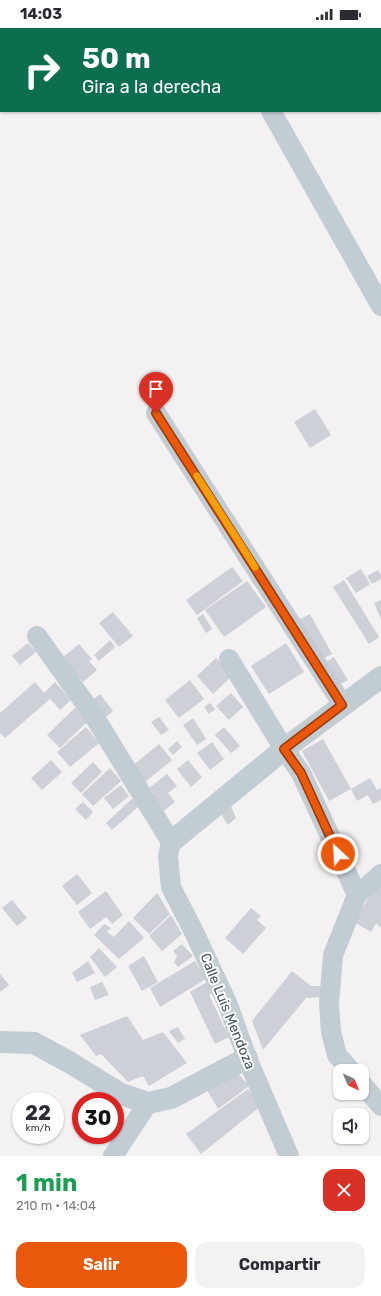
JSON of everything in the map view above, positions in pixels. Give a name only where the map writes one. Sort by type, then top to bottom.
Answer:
[{"type":"street","points":[[272,112],[381,306]]},
{"type":"street","points":[[156,413],[342,705]]},
{"type":"street","points":[[37,636],[92,713],[171,842],[284,749],[381,677]]},
{"type":"street","points":[[229,659],[284,749],[301,773],[357,894]]},
{"type":"street","name":"Calle Luis Mendoza","points":[[171,842],[168,856],[171,887],[228,1005],[247,1058],[289,1156]]},
{"type":"street","points":[[345,1064],[337,1055],[331,1032],[328,1004],[333,955],[357,894],[381,874]]},
{"type":"street","points":[[0,1042],[34,1043],[69,1062],[121,1094],[148,1103],[171,1098],[247,1058]]},
{"type":"street","points":[[369,1092],[381,1106]]},
{"type":"street","points":[[113,1156],[148,1103]]},
{"type":"building","points":[[315,409],[331,435],[310,448],[294,422]]},
{"type":"building","points":[[232,567],[243,581],[197,615],[186,600]]},
{"type":"building","points":[[361,569],[370,584],[356,593],[346,578]]},
{"type":"building","points":[[378,570],[381,575],[381,579],[372,584],[367,576]]},
{"type":"building","points":[[344,580],[379,637],[369,644],[333,587]]},
{"type":"building","points":[[247,581],[266,607],[224,637],[205,610]]},
{"type":"building","points":[[381,600],[381,619],[374,603]]},
{"type":"building","points":[[113,612],[133,636],[119,647],[99,623]]},
{"type":"building","points":[[203,614],[212,629],[206,633],[197,618]]},
{"type":"building","points":[[310,614],[332,654],[321,660],[299,620]]},
{"type":"building","points":[[110,640],[115,647],[99,661],[94,655]]},
{"type":"building","points":[[28,643],[36,652],[20,665],[12,656]]},
{"type":"building","points":[[286,643],[304,672],[269,694],[251,666]]},
{"type":"building","points":[[79,644],[92,659],[89,661],[97,670],[83,682],[62,658]]},
{"type":"building","points":[[334,657],[348,680],[337,686],[323,664]]},
{"type":"building","points":[[216,658],[232,676],[213,694],[197,676]]},
{"type":"building","points":[[190,680],[204,699],[179,718],[165,700]]},
{"type":"building","points":[[35,682],[44,693],[55,682],[71,700],[60,710],[46,694],[50,699],[5,738],[0,733],[0,713]]},
{"type":"building","points":[[231,693],[243,707],[229,720],[216,706]]},
{"type":"building","points":[[100,694],[113,711],[102,720],[89,702]]},
{"type":"building","points":[[210,703],[215,709],[209,714],[204,707]]},
{"type":"building","points":[[76,707],[88,721],[60,748],[47,735]]},
{"type":"building","points":[[159,717],[169,730],[161,735],[151,722]]},
{"type":"building","points":[[193,718],[206,739],[197,745],[183,725]]},
{"type":"building","points":[[86,727],[99,743],[70,767],[57,752]]},
{"type":"building","points":[[224,727],[240,746],[231,753],[215,735]]},
{"type":"building","points":[[323,739],[351,789],[329,801],[302,751]]},
{"type":"building","points":[[177,741],[182,747],[173,755],[168,749]]},
{"type":"building","points":[[212,742],[224,759],[210,770],[197,753]]},
{"type":"building","points":[[159,744],[172,760],[144,783],[131,767]]},
{"type":"building","points":[[51,760],[62,772],[42,790],[31,778]]},
{"type":"building","points":[[188,760],[202,777],[191,787],[177,769]]},
{"type":"building","points":[[93,762],[102,772],[81,793],[71,783]]},
{"type":"building","points":[[110,768],[121,781],[93,806],[82,794]]},
{"type":"building","points":[[167,774],[177,786],[168,793],[175,802],[161,813],[149,798],[154,794],[149,788]]},
{"type":"building","points":[[370,778],[377,790],[381,788],[381,800],[373,804],[368,795],[357,801],[351,789]]},
{"type":"building","points":[[121,785],[129,796],[113,809],[104,798]]},
{"type":"building","points":[[133,798],[139,806],[112,830],[106,823]]},
{"type":"building","points":[[229,801],[236,818],[228,825],[219,811]]},
{"type":"building","points":[[83,802],[93,812],[86,820],[75,809]]},
{"type":"building","points":[[77,874],[92,893],[77,905],[62,886]]},
{"type":"building","points":[[381,878],[381,928],[376,923],[371,932],[354,922]]},
{"type":"building","points":[[106,891],[123,915],[112,924],[106,917],[90,929],[78,912]]},
{"type":"building","points":[[157,893],[170,914],[149,934],[133,918]]},
{"type":"building","points":[[12,900],[27,918],[17,926],[2,908]]},
{"type":"building","points":[[251,908],[261,916],[257,920],[266,928],[243,954],[225,938]]},
{"type":"building","points":[[171,915],[182,934],[162,951],[149,936]]},
{"type":"building","points":[[129,921],[144,938],[119,959],[94,935],[104,924],[111,928],[107,932],[114,937]]},
{"type":"building","points":[[182,944],[193,956],[178,967],[174,962],[177,956],[173,951]]},
{"type":"building","points":[[99,948],[117,967],[105,977],[90,957]]},
{"type":"building","points":[[144,956],[158,982],[142,991],[128,966]]},
{"type":"building","points":[[88,961],[95,973],[77,982],[72,973]]},
{"type":"building","points":[[195,961],[206,979],[160,1007],[150,988]]},
{"type":"building","points":[[292,971],[311,986],[321,986],[322,997],[306,998],[263,1050],[252,1021]]},
{"type":"building","points":[[0,974],[9,985],[0,992]]},
{"type":"building","points":[[102,982],[109,995],[95,1000],[90,987]]},
{"type":"building","points":[[207,982],[213,993],[209,995],[229,1037],[215,1044],[190,992]]},
{"type":"building","points":[[127,1016],[143,1040],[163,1032],[187,1063],[149,1086],[143,1076],[128,1082],[101,1054],[96,1056],[80,1035]]},
{"type":"building","points":[[178,1027],[185,1039],[178,1043],[169,1031]]},
{"type":"building","points":[[234,1069],[249,1086],[218,1109],[203,1083]]},
{"type":"building","points":[[248,1089],[261,1106],[201,1154],[186,1134]]},
{"type":"slow traffic","points":[[197,476],[255,567]]},
{"type":"route","points":[[156,413],[287,616],[342,705],[284,749],[301,773],[338,854]]}]
